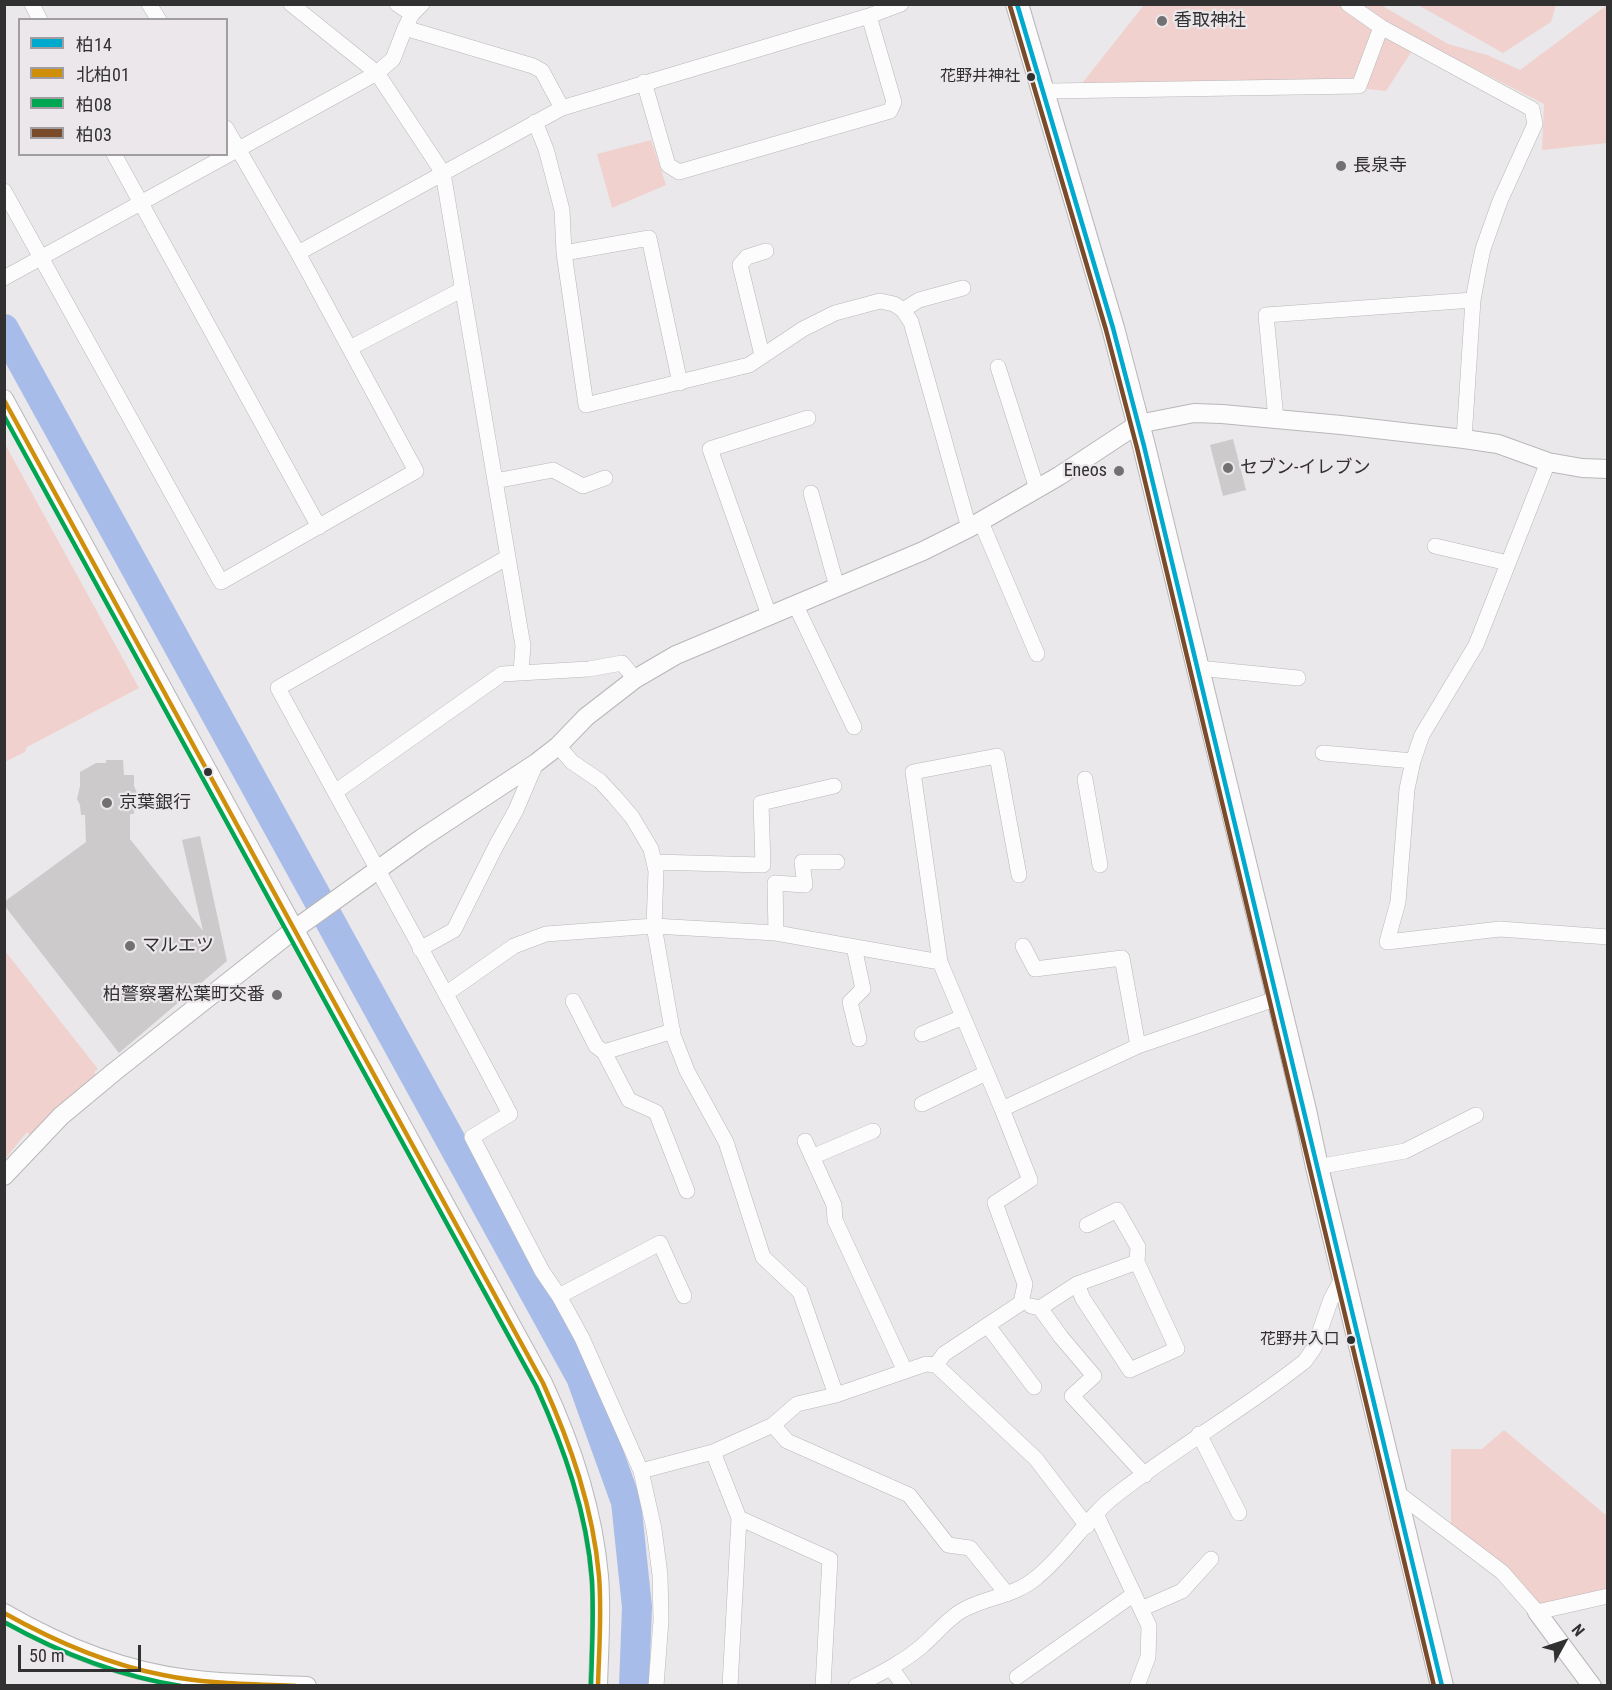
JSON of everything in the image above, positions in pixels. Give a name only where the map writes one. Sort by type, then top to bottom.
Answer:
[{"type":"main road","points":[[1017,4],[1113,328],[1138,424],[1442,1686]]},
{"type":"street","points":[[32,4],[39,18]]},
{"type":"street","points":[[150,4],[158,18]]},
{"type":"street","points":[[291,4],[377,73],[443,173],[523,646],[521,672]]},
{"type":"street","points":[[397,4],[413,16],[542,71],[562,108]]},
{"type":"street","points":[[298,253],[562,108],[869,16],[901,4]]},
{"type":"street","points":[[1348,4],[1380,27],[1532,109],[1535,124],[1500,201],[1483,249],[1473,300],[1464,439]]},
{"type":"street","points":[[228,155],[377,73],[393,59],[413,16]]},
{"type":"street","points":[[644,82],[668,165],[679,172],[890,111],[894,102],[869,16]]},
{"type":"street","points":[[1043,93],[1131,89],[1359,86],[1380,27]]},
{"type":"street","points":[[535,122],[546,149],[562,210],[564,253],[586,405],[748,365],[803,329],[835,313],[880,301],[894,304],[903,310],[911,321],[975,525],[1037,654]]},
{"type":"street","points":[[4,191],[221,582],[416,471],[298,253],[228,131]]},
{"type":"street","points":[[115,156],[320,527]]},
{"type":"street","points":[[4,278],[227,156]]},
{"type":"street","points":[[564,253],[649,238],[680,383]]},
{"type":"street","points":[[762,356],[740,266],[747,257],[766,251]]},
{"type":"street","points":[[903,310],[919,300],[963,288]]},
{"type":"street","points":[[350,348],[463,289]]},
{"type":"street","points":[[1276,419],[1266,315],[1473,300]]},
{"type":"street","points":[[998,367],[1037,489]]},
{"type":"street","points":[[4,399],[543,1383],[561,1421],[578,1467],[595,1542],[600,1620],[598,1686]]},
{"type":"street","points":[[4,1176],[61,1116],[90,1091],[295,929],[422,838],[536,763],[558,746],[586,717],[635,679],[676,655],[923,551],[975,525],[1037,489],[1138,424],[1194,413],[1276,419],[1498,444],[1548,462],[1608,470]]},
{"type":"street","points":[[769,615],[710,449],[808,418]]},
{"type":"street","points":[[1548,462],[1476,645],[1422,735],[1413,761],[1407,789],[1398,902],[1387,942],[1500,929],[1608,937]]},
{"type":"street","points":[[495,481],[553,470],[584,486],[605,478]]},
{"type":"street","points":[[811,493],[837,587]]},
{"type":"street","points":[[1435,546],[1508,562]]},
{"type":"street","points":[[508,557],[278,688],[420,949],[447,993],[510,1114],[472,1137],[542,1271],[582,1338],[640,1471],[654,1529],[660,1575],[661,1620],[656,1686]]},
{"type":"street","points":[[795,604],[854,727]]},
{"type":"street","points":[[335,792],[502,674],[589,669],[622,663],[635,679]]},
{"type":"street","points":[[1198,668],[1298,678]]},
{"type":"street","points":[[558,746],[572,762],[600,782],[632,817],[651,849],[656,871],[654,926],[673,1031],[687,1071],[726,1142],[763,1257],[800,1292],[836,1395]]},
{"type":"street","points":[[1323,753],[1413,761]]},
{"type":"street","points":[[936,1365],[944,1354],[1021,1303],[1026,1284],[995,1203],[1030,1180],[940,962],[914,772],[997,756],[1019,875]]},
{"type":"street","points":[[420,949],[454,930],[495,846],[516,810],[536,763]]},
{"type":"street","points":[[1085,779],[1100,865]]},
{"type":"street","points":[[654,862],[763,865],[761,803],[834,786]]},
{"type":"street","points":[[777,933],[775,883],[804,885],[802,862],[837,862]]},
{"type":"street","points":[[447,993],[514,946],[546,934],[654,926],[777,933],[940,962]]},
{"type":"street","points":[[1023,946],[1035,969],[1122,958],[1138,1046]]},
{"type":"street","points":[[854,947],[863,989],[850,1002],[859,1039]]},
{"type":"street","points":[[1002,1109],[1138,1046],[1278,998]]},
{"type":"street","points":[[573,1001],[596,1046],[604,1052],[629,1100],[656,1112],[687,1191]]},
{"type":"street","points":[[922,1034],[963,1017]]},
{"type":"street","points":[[604,1052],[673,1031]]},
{"type":"street","points":[[922,1104],[986,1073]]},
{"type":"street","points":[[1317,1167],[1405,1151],[1476,1115]]},
{"type":"street","points":[[812,1157],[873,1131]]},
{"type":"street","points":[[805,1141],[834,1205],[835,1220],[905,1371]]},
{"type":"street","points":[[1077,1284],[1083,1299],[1130,1370],[1177,1349],[1137,1262],[1138,1247],[1117,1210],[1087,1226]]},
{"type":"street","points":[[559,1296],[660,1243],[684,1296]]},
{"type":"street","points":[[1041,1308],[1077,1284],[1137,1262]]},
{"type":"street","points":[[856,1686],[891,1668],[920,1648],[962,1610],[1018,1591],[1038,1577],[1115,1496],[1305,1362],[1314,1348],[1331,1299],[1344,1275]]},
{"type":"street","points":[[1021,1303],[1041,1308],[1094,1376],[1072,1396],[1144,1475]]},
{"type":"street","points":[[988,1326],[1034,1387]]},
{"type":"street","points":[[640,1471],[712,1452],[773,1425],[797,1404],[836,1395],[926,1364],[936,1365],[1036,1459],[1091,1520],[1134,1594],[1149,1626],[1148,1657],[1137,1686]]},
{"type":"street","points":[[773,1425],[787,1441],[909,1495],[948,1545],[970,1548],[1008,1594]]},
{"type":"street","points":[[1200,1434],[1239,1513]]},
{"type":"street","points":[[712,1452],[739,1518],[730,1686]]},
{"type":"street","points":[[1395,1491],[1502,1572],[1537,1611],[1592,1686]]},
{"type":"street","points":[[739,1518],[830,1559],[823,1686]]},
{"type":"street","points":[[1141,1609],[1182,1591],[1211,1559]]},
{"type":"street","points":[[1017,1677],[1134,1594]]},
{"type":"street","points":[[1537,1611],[1608,1596]]},
{"type":"street","points":[[4,1613],[54,1640],[163,1680],[307,1686]]},
{"type":"street","points":[[891,1668],[904,1686]]},
{"type":"shaded area","points":[[1556,4],[1551,22],[1503,53],[1418,5]]},
{"type":"shaded area","points":[[1144,5],[1381,5],[1448,44],[1487,55],[1520,70],[1607,5],[1607,143],[1542,150],[1544,104],[1419,40],[1386,91],[1289,80],[1153,82],[1080,86]]},
{"type":"shaded area","points":[[651,140],[666,185],[612,208],[597,154]]},
{"type":"shaded area","points":[[5,444],[139,688],[27,747],[25,752],[5,762]]},
{"type":"shaded area","points":[[5,951],[98,1069],[94,1072],[98,1077],[32,1137],[27,1132],[5,1159]]},
{"type":"shaded area","points":[[1504,1430],[1607,1516],[1607,1596],[1537,1612],[1451,1532],[1451,1449],[1482,1449]]},
{"type":"building","name":"セブン-イレブン","points":[[1233,439],[1246,490],[1223,496],[1210,445]]},
{"type":"building","name":"マルエツ","points":[[106,760],[123,760],[124,775],[134,775],[134,786],[138,795],[134,805],[134,814],[130,814],[130,839],[203,931],[182,840],[200,836],[227,961],[119,1053],[4,905],[4,902],[86,842],[85,815],[81,815],[77,799],[80,772],[96,763],[106,763]]},
{"type":"waterway","points":[[4,329],[581,1377],[626,1502],[637,1607],[634,1686]]},
{"type":"transit line","name":"柏14","points":[[1017,4],[1113,328],[1144,446],[1442,1686]]},
{"type":"transit line","name":"柏03","points":[[1010,6],[1106,330],[1137,448],[1434,1686]]},
{"type":"transit line","name":"北柏01","points":[[4,400],[543,1383],[571,1453],[592,1526],[600,1590],[598,1686]]},
{"type":"transit line","name":"柏08","points":[[4,416],[536,1386],[565,1457],[585,1530],[593,1593],[591,1686]]},
{"type":"transit line","name":"北柏01","points":[[4,1613],[42,1633],[121,1665],[196,1680],[296,1686]]},
{"type":"transit line","name":"柏08","points":[[4,1622],[46,1644],[112,1670],[181,1686]]},
{"type":"place","name":"香取神社","points":[[1162,21]]},
{"type":"place","name":"花野井神社","points":[[1031,77]]},
{"type":"place","name":"長泉寺","points":[[1341,166]]},
{"type":"place","name":"セブン-イレブン","points":[[1228,468]]},
{"type":"place","name":"Eneos","points":[[1119,471]]},
{"type":"place","name":"京葉銀行","points":[[107,803]]},
{"type":"place","name":"マルエツ","points":[[130,946]]},
{"type":"place","name":"柏警察署松葉町交番","points":[[277,995]]},
{"type":"place","name":"花野井入口","points":[[1351,1340]]}]
